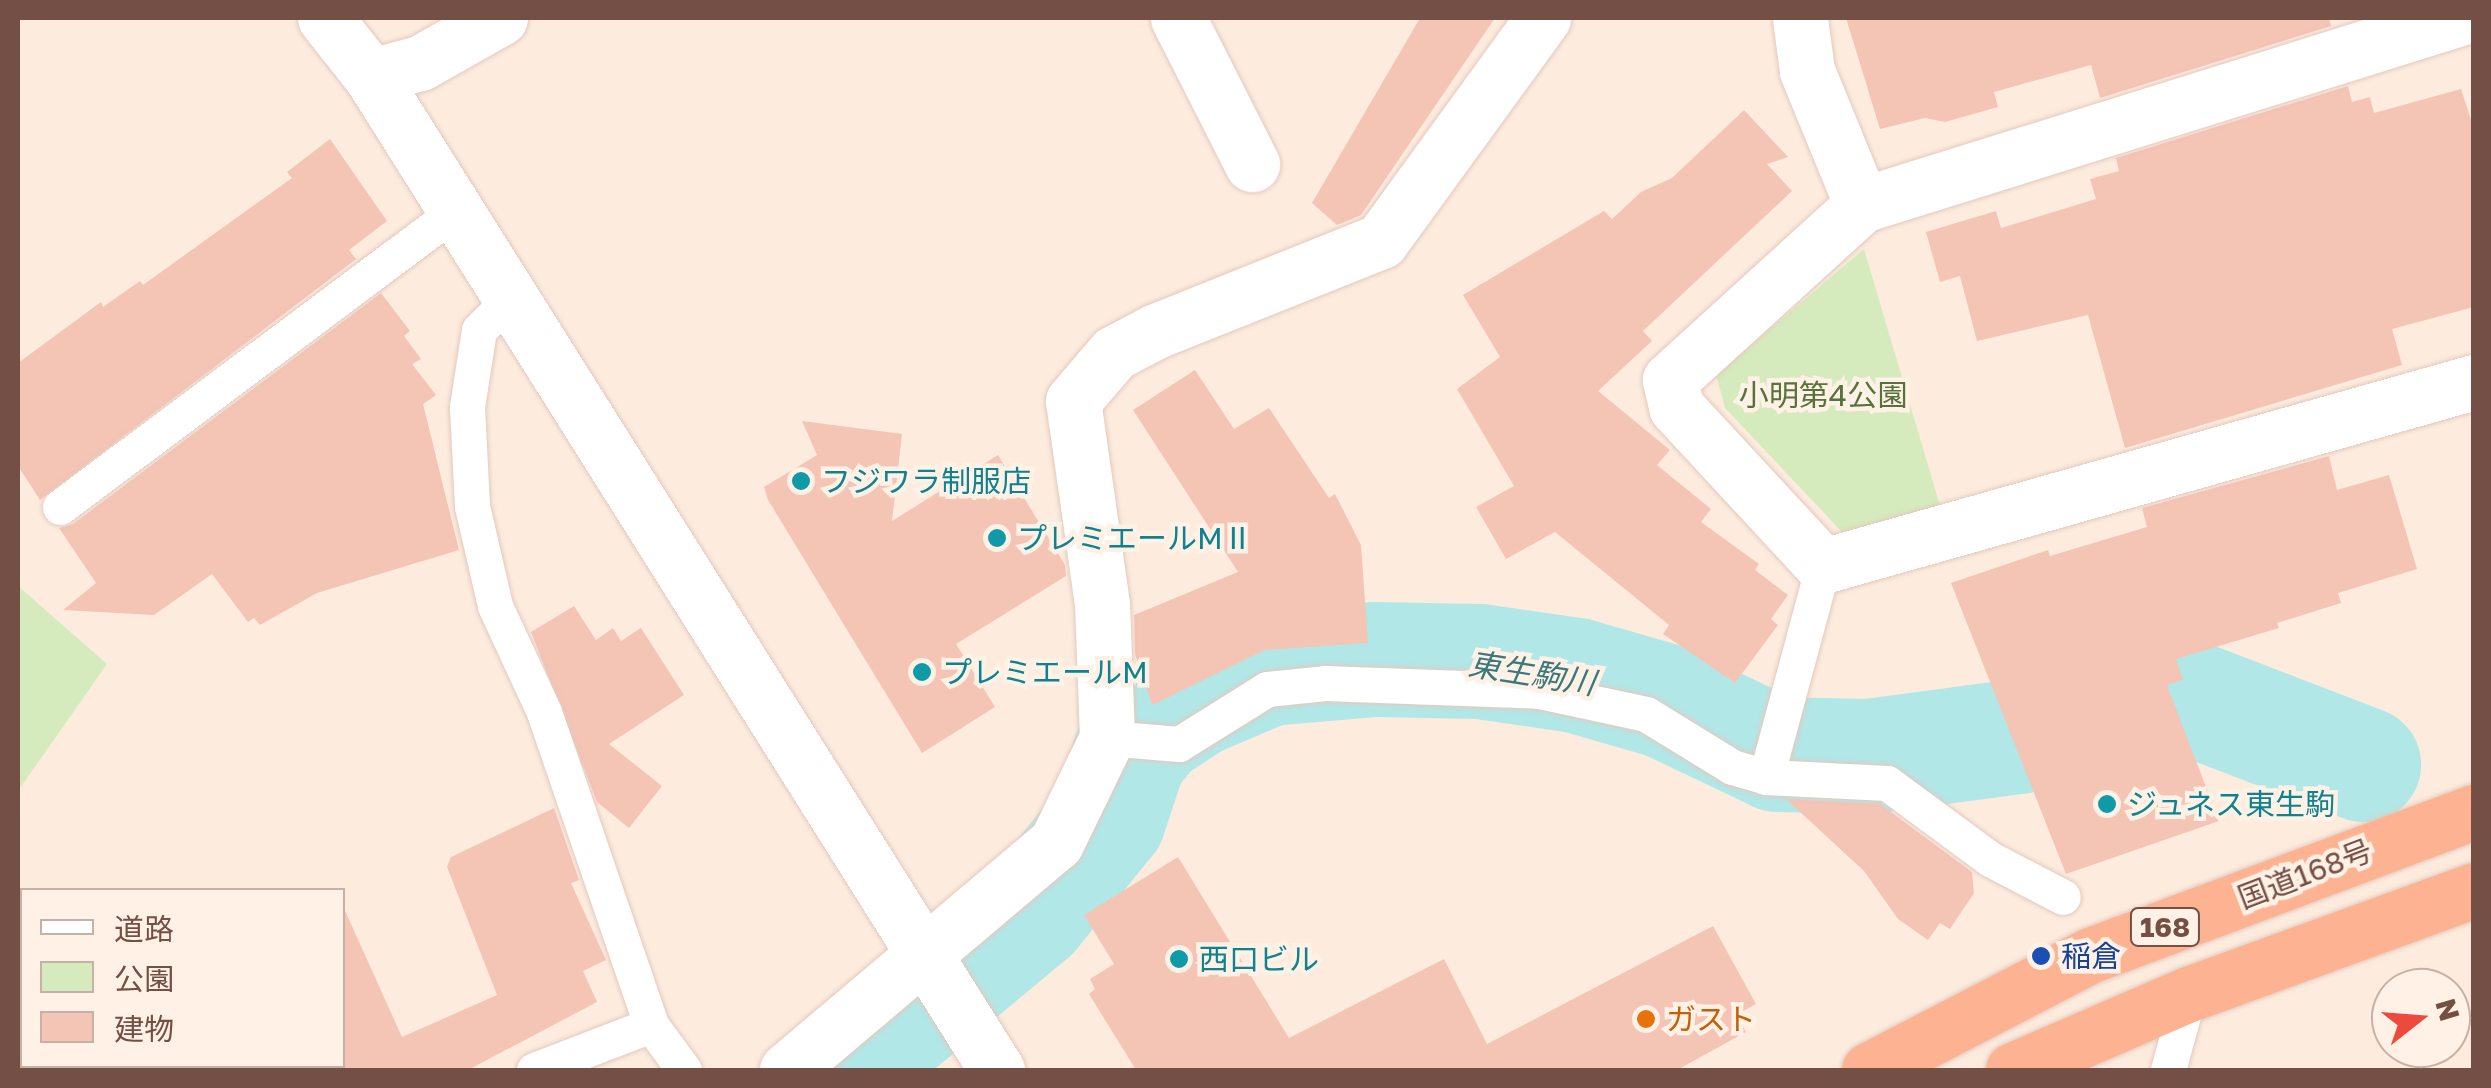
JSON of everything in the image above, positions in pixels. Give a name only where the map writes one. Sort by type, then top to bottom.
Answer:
[{"type":"highway","name":"国道168号","points":[[1868,1070],[2091,956],[2474,812]]},
{"type":"highway","name":"168","points":[[2013,1070],[2189,994],[2474,890]]},
{"type":"street","points":[[325,18],[371,76],[457,210],[998,1070]]},
{"type":"street","points":[[371,76],[420,63],[500,18]]},
{"type":"street","points":[[1178,18],[1252,164]]},
{"type":"street","points":[[786,1070],[926,957],[1056,844],[1107,738],[1102,604],[1074,402],[1114,353],[1156,331],[1381,241],[1543,18]]},
{"type":"street","points":[[1800,18],[1807,71],[1862,205]]},
{"type":"street","points":[[2460,18],[1862,205],[1670,380],[1676,407],[1823,566],[2474,382]]},
{"type":"lane","points":[[60,507],[457,210]]},
{"type":"lane","points":[[512,298],[479,330],[466,406],[472,506],[495,606],[551,729],[651,1025],[684,1070]]},
{"type":"lane","points":[[1766,777],[1823,566]]},
{"type":"lane","points":[[1107,738],[1179,744],[1267,689],[1432,684],[1538,691],[1646,714],[1732,767],[1766,777],[1887,783],[1990,859],[2063,897]]},
{"type":"lane","points":[[2168,1070],[2189,994]]},
{"type":"lane","points":[[534,1070],[651,1025]]},
{"type":"green space","name":"小明第4公園","points":[[1864,249],[1941,509],[1889,534],[1842,532],[1725,408],[1716,375]]},
{"type":"green space","points":[[18,586],[107,664],[18,791]]},
{"type":"building","points":[[1420,18],[1495,18],[1361,215],[1337,225],[1312,203]]},
{"type":"building","points":[[1846,18],[2329,18],[2331,26],[2100,98],[2091,65],[1994,92],[1998,107],[1945,122],[1925,118],[1880,129]]},
{"type":"building","points":[[2348,86],[2352,102],[2370,97],[2374,113],[2461,89],[2474,129],[2474,307],[2392,329],[2402,365],[2125,448],[2088,315],[1977,341],[1960,276],[1940,282],[1926,232],[1996,211],[2001,228],[2096,199],[2090,179],[2119,171],[2116,158]]},
{"type":"building","points":[[1744,110],[1788,157],[1767,164],[1792,191],[1643,331],[1652,341],[1598,391],[1670,450],[1657,465],[1711,509],[1701,522],[1759,564],[1755,570],[1788,595],[1771,619],[1778,625],[1735,683],[1663,634],[1669,625],[1555,532],[1506,559],[1476,507],[1514,486],[1457,389],[1500,357],[1463,295],[1604,211],[1612,219],[1641,192],[1672,178]]},
{"type":"building","points":[[330,139],[387,221],[349,250],[356,259],[40,500],[18,466],[18,363],[101,302],[103,307],[140,281],[143,285],[292,178],[287,172]]},
{"type":"building","points":[[381,293],[410,331],[404,336],[421,359],[412,364],[436,395],[423,404],[459,550],[317,593],[260,625],[254,618],[248,622],[212,574],[154,615],[63,610],[96,583],[59,528],[73,524]]},
{"type":"building","points":[[1195,370],[1234,429],[1269,408],[1329,498],[1335,494],[1361,545],[1368,643],[1265,650],[1152,705],[1135,654],[1134,615],[1238,572],[1133,410]]},
{"type":"building","points":[[802,421],[902,434],[892,521],[998,455],[1065,565],[1066,576],[956,644],[995,707],[922,753],[768,500],[764,487],[817,455]]},
{"type":"building","points":[[2329,456],[2337,490],[2389,475],[2417,569],[2338,593],[2341,603],[2277,623],[2279,628],[2176,659],[2183,680],[2167,685],[2219,821],[2066,874],[1951,583],[2048,550],[2050,556],[2147,527],[2142,508]]},
{"type":"building","points":[[574,606],[596,640],[613,628],[621,641],[641,628],[684,695],[609,744],[662,786],[629,828],[597,802],[531,632]]},
{"type":"building","points":[[1786,799],[1880,804],[1972,872],[1974,893],[1950,929],[1940,923],[1928,940],[1898,919],[1864,871]]},
{"type":"building","points":[[554,808],[579,880],[571,883],[606,960],[583,971],[597,1002],[468,1070],[328,1070],[345,1068],[345,911],[402,1037],[497,995],[447,867],[451,857]]},
{"type":"building","points":[[1178,857],[1289,1038],[1444,959],[1487,1044],[1713,926],[1756,1004],[1736,1015],[1746,1032],[1677,1070],[1136,1070],[1089,994],[1095,989],[1090,979],[1114,964],[1084,915]]},
{"type":"waterway","name":"東生駒川","points":[[843,1070],[1031,913],[1108,818],[1129,755],[1152,727],[1195,699],[1268,668],[1375,659],[1479,661],[1576,675],[1666,701],[1777,754],[1868,756],[2018,736],[2183,695],[2363,764]]},
{"type":"place","name":"フジワラ制服店","points":[[801,481]]},
{"type":"place","name":"プレミエールMⅡ","points":[[997,538]]},
{"type":"place","name":"プレミエールM","points":[[922,672]]},
{"type":"place","name":"ジュネス東生駒","points":[[2107,804]]},
{"type":"place","name":"稲倉","points":[[2041,956]]},
{"type":"place","name":"西口ビル","points":[[1179,959]]},
{"type":"place","name":"ガスト","points":[[1646,1019]]}]
